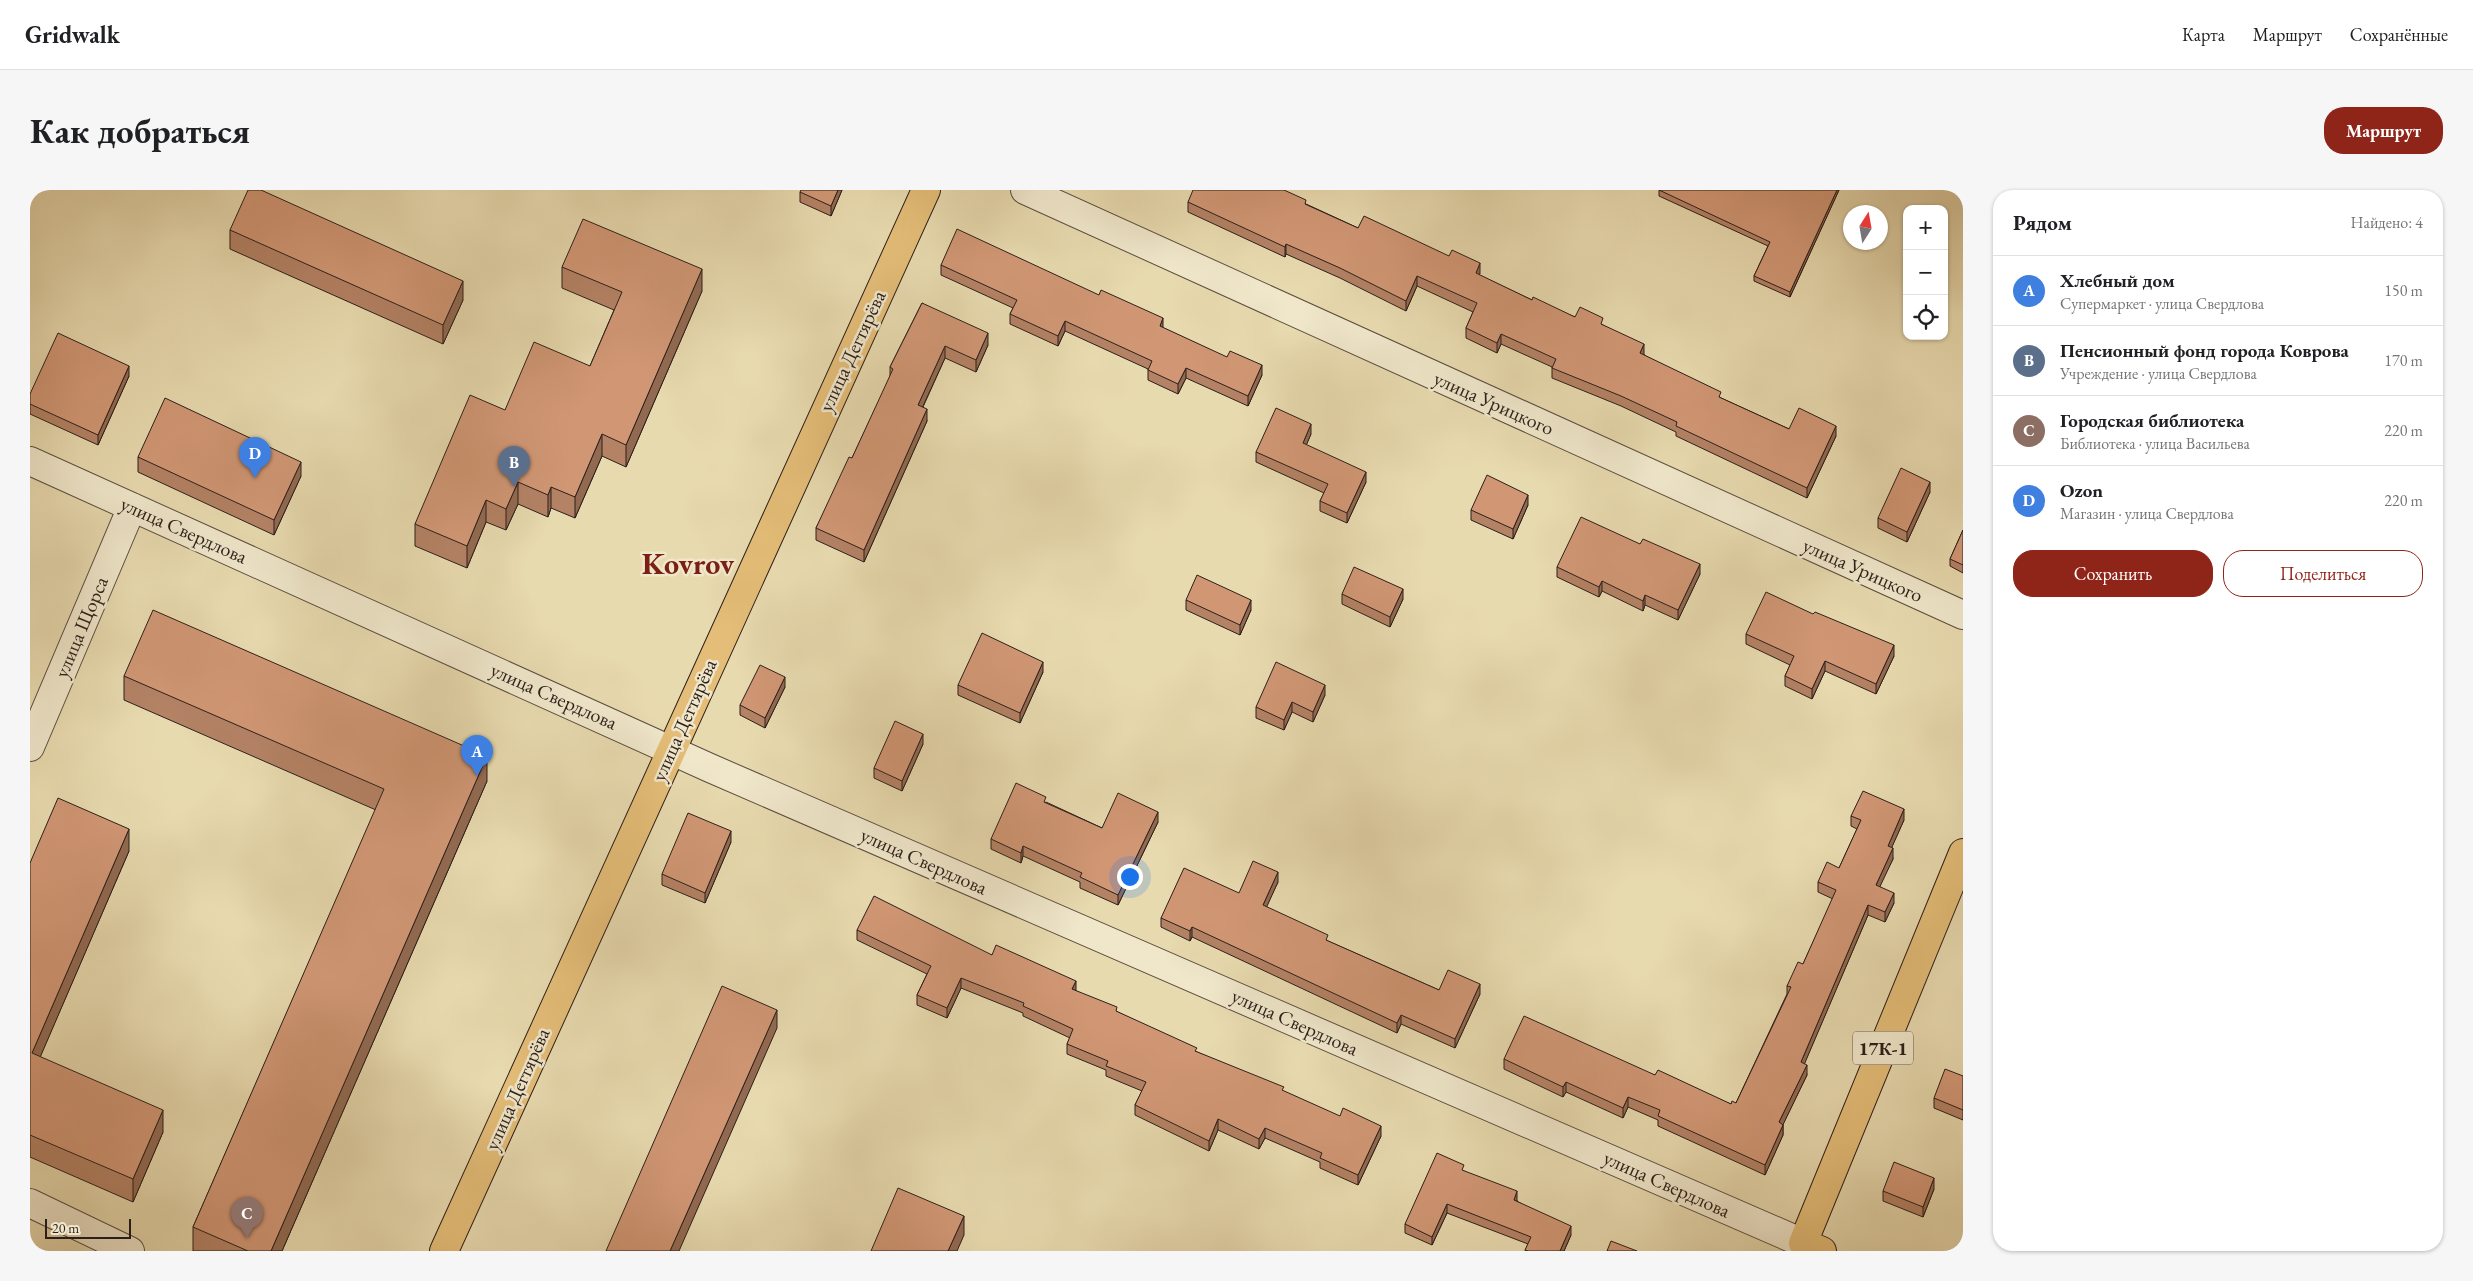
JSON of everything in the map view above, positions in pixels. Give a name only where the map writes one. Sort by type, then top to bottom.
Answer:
[{"type":"main road","name":"улица Дегтярёва","points":[[444,1251],[926,190]]},
{"type":"main road","name":"17К-1","points":[[1808,1248],[1963,853]]},
{"type":"street","name":"улица Урицкого","points":[[1025,190],[1963,615]]},
{"type":"street","name":"улица Свердлова","points":[[30,461],[671,750],[1808,1248]]},
{"type":"street","name":"улица Щорса","points":[[30,747],[132,508]]},
{"type":"street","points":[[30,1204],[130,1251]]},
{"type":"building","points":[[248,190],[261,190],[463,281],[443,325],[230,230]]},
{"type":"building","points":[[801,190],[838,190],[831,206],[800,192]]},
{"type":"building","points":[[1193,190],[1284,190],[1306,200],[1305,204],[1358,228],[1364,216],[1449,256],[1452,250],[1480,263],[1476,273],[1532,300],[1533,297],[1575,317],[1580,307],[1603,318],[1601,324],[1644,344],[1640,353],[1721,392],[1719,397],[1789,429],[1799,408],[1836,426],[1807,488],[1676,426],[1677,422],[1621,396],[1552,368],[1556,359],[1501,334],[1497,343],[1466,328],[1477,303],[1417,276],[1406,301],[1340,268],[1286,244],[1285,247],[1188,202]]},
{"type":"building","points":[[1659,190],[1837,190],[1790,292],[1754,276],[1770,242]]},
{"type":"building","points":[[583,219],[702,269],[626,445],[602,434],[575,497],[551,487],[548,495],[518,482],[506,509],[486,500],[467,546],[415,524],[470,395],[505,410],[534,342],[590,366],[622,292],[562,267]]},
{"type":"building","points":[[957,229],[1099,295],[1101,290],[1163,318],[1160,326],[1227,357],[1230,351],[1262,365],[1248,396],[1186,368],[1178,384],[1148,370],[1152,361],[1065,321],[1058,336],[1010,314],[1017,300],[941,265]]},
{"type":"building","points":[[922,303],[988,333],[976,360],[945,346],[918,405],[927,409],[864,550],[816,528],[849,457],[852,458],[893,369],[890,367]]},
{"type":"building","points":[[58,333],[129,366],[98,435],[30,404],[30,394]]},
{"type":"building","points":[[165,398],[301,462],[274,520],[138,457]]},
{"type":"building","points":[[1276,408],[1311,424],[1303,443],[1366,472],[1347,513],[1320,501],[1328,484],[1256,452]]},
{"type":"building","points":[[1901,468],[1930,482],[1907,532],[1878,518]]},
{"type":"building","points":[[1487,475],[1528,495],[1513,529],[1471,510]]},
{"type":"building","points":[[1581,517],[1640,544],[1643,539],[1700,564],[1678,610],[1645,595],[1643,601],[1602,581],[1599,587],[1557,567]]},
{"type":"building","points":[[1963,530],[1963,565],[1950,559]]},
{"type":"building","points":[[1354,567],[1403,589],[1390,617],[1342,594]]},
{"type":"building","points":[[1197,575],[1251,600],[1240,625],[1186,600]]},
{"type":"building","points":[[1766,592],[1813,614],[1815,612],[1894,645],[1876,684],[1825,661],[1812,689],[1785,676],[1794,656],[1746,634]]},
{"type":"building","points":[[153,610],[487,756],[271,1251],[248,1251],[193,1227],[384,789],[124,676]]},
{"type":"building","points":[[982,633],[1043,662],[1020,713],[958,685]]},
{"type":"building","points":[[1276,662],[1325,685],[1313,712],[1292,702],[1284,720],[1256,707]]},
{"type":"building","points":[[760,665],[785,677],[765,718],[740,705]]},
{"type":"building","points":[[895,721],[923,734],[902,781],[874,768]]},
{"type":"building","points":[[1016,783],[1046,797],[1044,802],[1102,828],[1118,793],[1158,812],[1118,895],[1080,877],[1082,873],[1023,846],[1021,853],[991,839]]},
{"type":"building","points":[[1863,791],[1904,809],[1888,846],[1893,848],[1876,885],[1894,893],[1885,912],[1868,905],[1801,1062],[1807,1065],[1779,1122],[1783,1125],[1765,1165],[1658,1116],[1660,1110],[1628,1097],[1623,1108],[1566,1082],[1563,1087],[1504,1059],[1524,1016],[1655,1075],[1658,1070],[1731,1104],[1732,1101],[1736,1103],[1791,987],[1787,986],[1798,962],[1803,964],[1836,890],[1818,882],[1827,862],[1839,868],[1861,820],[1851,816]]},
{"type":"building","points":[[58,798],[129,829],[32,1053],[163,1110],[133,1179],[30,1135],[30,863]]},
{"type":"building","points":[[688,813],[731,831],[705,893],[662,874]]},
{"type":"building","points":[[1253,861],[1278,872],[1263,905],[1328,935],[1326,940],[1439,990],[1448,970],[1480,984],[1455,1039],[1401,1015],[1397,1023],[1192,927],[1190,931],[1161,918],[1184,868],[1239,893]]},
{"type":"building","points":[[874,896],[992,955],[996,945],[1076,981],[1072,989],[1117,1007],[1116,1011],[1197,1048],[1195,1051],[1284,1087],[1282,1090],[1340,1116],[1343,1108],[1381,1126],[1358,1175],[1320,1158],[1322,1153],[1265,1128],[1259,1139],[1218,1119],[1209,1141],[1135,1105],[1146,1082],[1106,1066],[1108,1061],[1067,1044],[1073,1029],[1023,1006],[1024,1003],[961,978],[947,1008],[917,995],[931,966],[857,930]]},
{"type":"building","points":[[722,986],[777,1010],[670,1251],[606,1251]]},
{"type":"building","points":[[1945,1069],[1963,1076],[1963,1110],[1934,1098]]},
{"type":"building","points":[[1437,1153],[1464,1165],[1462,1170],[1517,1191],[1514,1200],[1571,1226],[1560,1251],[1525,1250],[1531,1237],[1447,1204],[1432,1237],[1405,1224]]},
{"type":"building","points":[[1894,1162],[1934,1178],[1923,1207],[1883,1191]]},
{"type":"building","points":[[898,1188],[964,1216],[948,1251],[871,1251]]},
{"type":"building","points":[[1611,1241],[1637,1251],[1607,1251]]},
{"type":"place","name":"Ozon","points":[[255,478]]},
{"type":"place","name":"Пенсионный фонд города Коврова","points":[[514,487]]},
{"type":"place","name":"Хлебный дом","points":[[477,776]]},
{"type":"place","name":"Городская библиотека","points":[[247,1238]]},
{"type":"district","name":"Kovrov","points":[[688,564]]}]
